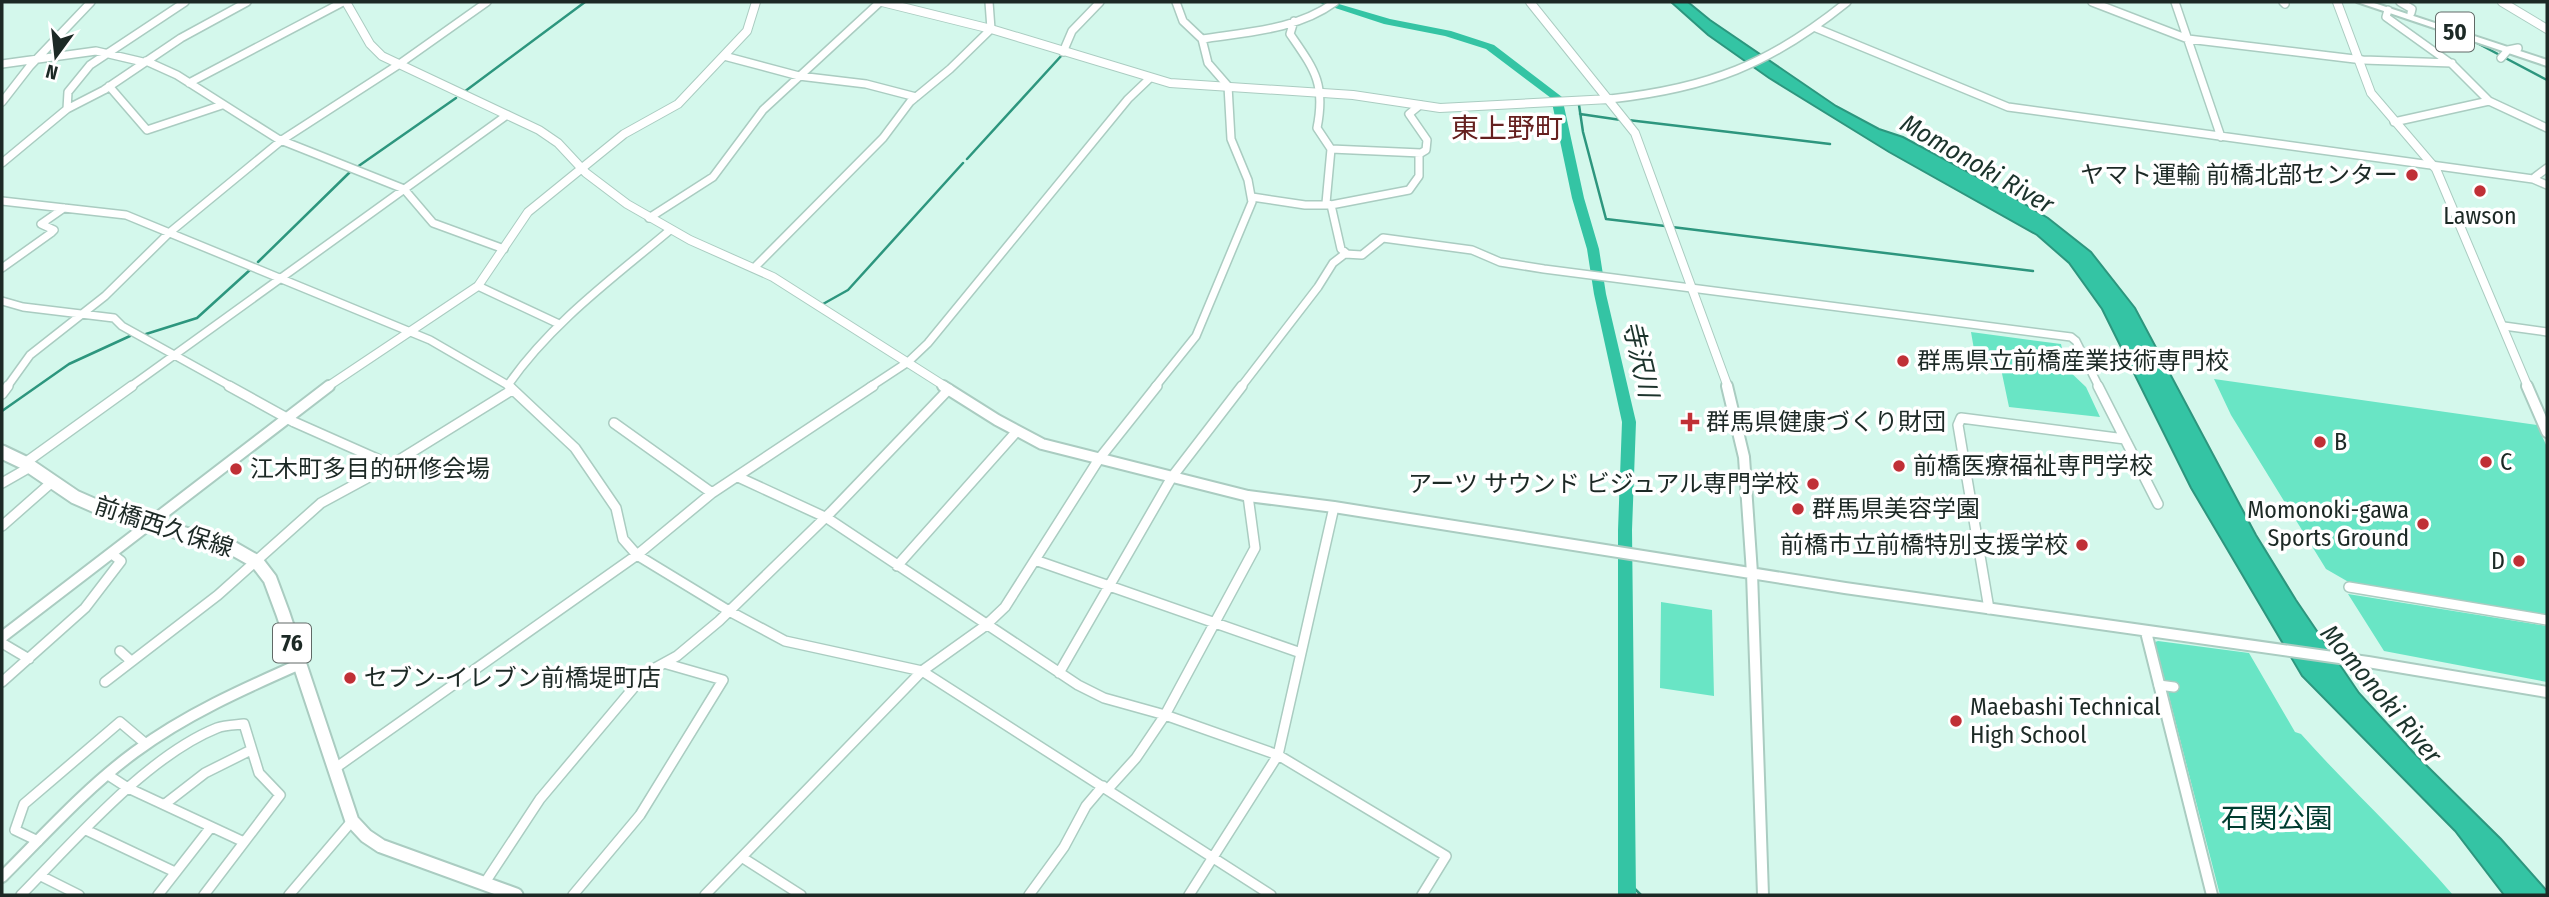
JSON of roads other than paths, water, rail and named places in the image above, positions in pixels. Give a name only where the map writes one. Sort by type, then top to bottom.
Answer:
[{"type":"highway","name":"50","points":[[2362,2],[2509,52],[2547,60]]},
{"type":"highway","name":"50","points":[[2376,2],[2509,52]]},
{"type":"main road","name":"前橋西久保線","points":[[2,452],[88,502],[148,525],[234,549],[257,562],[270,579],[352,821],[366,836],[381,846],[488,889],[516,895]]},
{"type":"street","points":[[2,102],[91,2]]},
{"type":"street","points":[[67,109],[68,92],[90,65],[111,54],[185,2]]},
{"type":"street","points":[[2,163],[67,109],[247,2]]},
{"type":"street","points":[[189,83],[344,2],[373,48],[398,65],[545,133],[582,169],[649,218],[773,276],[1017,431],[1042,444],[1099,459],[1248,496],[1989,609],[2358,660],[2547,692]]},
{"type":"street","points":[[2,394],[30,355],[83,314],[169,233],[282,140],[398,65],[487,2]]},
{"type":"street","points":[[2,637],[344,374],[478,286],[528,212],[624,134],[674,107],[747,31],[756,2]]},
{"type":"street","points":[[649,218],[713,177],[754,120],[881,2],[991,29],[1149,79],[1229,89],[1379,97],[1451,108],[1610,99],[1692,87],[1782,50],[1816,28],[1847,2]]},
{"type":"street","points":[[754,268],[883,138],[916,97],[991,29],[989,2]]},
{"type":"street","points":[[1063,52],[1068,34],[1100,2]]},
{"type":"street","points":[[705,895],[922,671],[985,626],[1005,607],[1099,459],[1196,336],[1252,197],[1250,183],[1232,145],[1228,118],[1229,89],[1208,63],[1202,39],[1183,20],[1176,2]]},
{"type":"street","points":[[1202,39],[1280,27],[1324,12],[1335,2]]},
{"type":"street","points":[[1530,2],[1630,124],[1642,147],[1732,398],[1744,457],[1752,573],[1765,895]]},
{"type":"street","points":[[2092,2],[2188,39],[2358,60],[2452,63]]},
{"type":"street","points":[[2175,2],[2221,137]]},
{"type":"street","points":[[2337,2],[2371,93],[2434,166],[2547,432]]},
{"type":"street","points":[[2400,2],[2412,9],[2411,13]]},
{"type":"street","points":[[2502,2],[2547,29]]},
{"type":"street","points":[[2388,10],[2385,15],[2387,18],[2452,63],[2489,101],[2546,126]]},
{"type":"street","points":[[1294,21],[1290,34],[1313,65],[1321,114],[1317,128],[1331,149],[1326,203],[1331,205],[1341,249],[1345,254]]},
{"type":"street","points":[[1816,28],[2008,107],[2536,180],[2547,185]]},
{"type":"street","points":[[2,64],[96,51],[145,61],[189,83],[282,140],[404,189],[430,222],[504,249]]},
{"type":"street","points":[[724,56],[799,76],[866,84],[916,97]]},
{"type":"street","points":[[334,769],[637,555],[712,493],[908,362],[928,343],[1128,99],[1149,79]]},
{"type":"street","points":[[109,86],[147,130],[222,105]]},
{"type":"street","points":[[2394,122],[2489,101]]},
{"type":"street","points":[[1331,149],[1419,153],[1426,150],[1429,144],[1427,136],[1409,114],[1420,105]]},
{"type":"street","points":[[2,483],[507,116]]},
{"type":"street","points":[[1252,197],[1305,205],[1331,205],[1409,190],[1419,176],[1419,153]]},
{"type":"street","points":[[2536,180],[2535,177],[2547,168]]},
{"type":"street","points":[[2,201],[122,214],[411,330],[510,388],[575,448],[616,508],[623,539],[637,555],[729,611],[785,641],[922,671],[1271,895]]},
{"type":"street","points":[[2,268],[51,233],[54,230],[41,224],[64,208]]},
{"type":"street","points":[[105,682],[257,562],[320,503],[391,465],[510,388],[527,358],[559,324],[670,230]]},
{"type":"street","points":[[1059,673],[1172,477],[1318,287],[1333,263],[1345,254],[1362,255],[1383,238],[1472,250],[1500,262],[2071,337],[2076,341],[2158,504]]},
{"type":"street","points":[[478,286],[559,324]]},
{"type":"street","points":[[2,301],[23,307],[114,318],[122,326],[286,418],[391,465]]},
{"type":"street","points":[[2504,326],[2547,332]]},
{"type":"street","points":[[488,889],[540,799],[646,673],[667,664],[729,611],[827,518],[949,389]]},
{"type":"street","points":[[1989,609],[1958,425],[1961,418],[2125,439]]},
{"type":"street","points":[[614,423],[712,493]]},
{"type":"street","points":[[897,566],[1017,431]]},
{"type":"street","points":[[738,477],[827,518],[985,626],[1104,698],[1165,715],[1278,755],[1446,856],[1422,895]]},
{"type":"street","points":[[2,526],[52,482]]},
{"type":"street","points":[[1029,895],[1064,847],[1086,806],[1136,758],[1165,715],[1255,548],[1248,496]]},
{"type":"street","points":[[1188,895],[1278,755],[1334,507]]},
{"type":"street","points":[[2,682],[85,608],[121,561],[112,554]]},
{"type":"street","points":[[1035,559],[1301,653]]},
{"type":"street","points":[[2349,587],[2547,620]]},
{"type":"street","points":[[2146,632],[2212,895]]},
{"type":"street","points":[[2,643],[29,659]]},
{"type":"street","points":[[120,651],[131,661]]},
{"type":"street","points":[[2,877],[108,775],[146,744],[221,700],[300,664]]},
{"type":"street","points":[[573,895],[640,815],[723,680],[667,664]]},
{"type":"street","points":[[2160,685],[2174,687]]},
{"type":"street","points":[[38,841],[15,830],[23,804],[120,722],[146,744]]},
{"type":"street","points":[[21,895],[128,788],[161,761],[232,722],[244,724],[259,773],[280,796],[204,895]]},
{"type":"street","points":[[165,804],[205,773],[251,750]]},
{"type":"street","points":[[108,775],[128,788],[244,842]]},
{"type":"street","points":[[289,895],[352,821]]},
{"type":"street","points":[[158,895],[211,827]]},
{"type":"street","points":[[86,830],[175,872]]},
{"type":"street","points":[[743,858],[799,895]]},
{"type":"street","points":[[41,876],[79,895]]},
{"type":"waterway","points":[[464,92],[585,2]]},
{"type":"waterway","name":"寺沢川","points":[[1322,2],[1388,22],[1447,33],[1490,47],[1556,97],[1578,198],[1593,249],[1600,294],[1629,422],[1625,530],[1627,895]]},
{"type":"waterway","points":[[2477,43],[2547,80]]},
{"type":"waterway","points":[[967,159],[1062,55]]},
{"type":"waterway","points":[[258,262],[350,172],[456,98]]},
{"type":"waterway","points":[[1579,105],[1580,114]]},
{"type":"waterway","points":[[1580,114],[1621,120]]},
{"type":"waterway","points":[[1580,114],[1606,219],[1665,226]]},
{"type":"waterway","points":[[1628,120],[1830,144]]},
{"type":"waterway","points":[[823,304],[848,290],[963,163]]},
{"type":"waterway","points":[[1672,227],[2033,271]]},
{"type":"waterway","points":[[146,334],[197,318],[251,269]]},
{"type":"waterway","points":[[2,411],[69,364],[130,336]]},
{"type":"waterway","points":[[1627,881],[1641,895]]},
{"type":"place","name":"ヤマト運輸 前橋北部センター","points":[[2412,175]]},
{"type":"place","name":"Lawson","points":[[2480,191]]},
{"type":"place","name":"群馬県立前橋産業技術専門校","points":[[1903,361]]},
{"type":"place","name":"群馬県健康づくり財団","points":[[1690,422]]},
{"type":"place","name":"B","points":[[2320,442]]},
{"type":"place","name":"C","points":[[2486,462]]},
{"type":"place","name":"前橋医療福祉専門学校","points":[[1899,466]]},
{"type":"place","name":"江木町多目的研修会場","points":[[236,469]]},
{"type":"place","name":"アーツ サウンド ビジュアル専門学校","points":[[1813,484]]},
{"type":"place","name":"群馬県美容学園","points":[[1798,509]]},
{"type":"place","name":"Momonoki-gawa Sports Ground","points":[[2423,524]]},
{"type":"place","name":"前橋市立前橋特別支援学校","points":[[2082,545]]},
{"type":"place","name":"D","points":[[2519,561]]},
{"type":"place","name":"セブン-イレブン前橋堤町店","points":[[350,678]]},
{"type":"place","name":"Maebashi Technical High School","points":[[1956,721]]},
{"type":"district","name":"東上野町","points":[[1507,128]]},
{"type":"water label","name":"Momonoki River","points":[[1977,164]]},
{"type":"water label","name":"Momonoki River","points":[[2381,694]]},
{"type":"park label","name":"石関公園","points":[[2277,818]]}]
